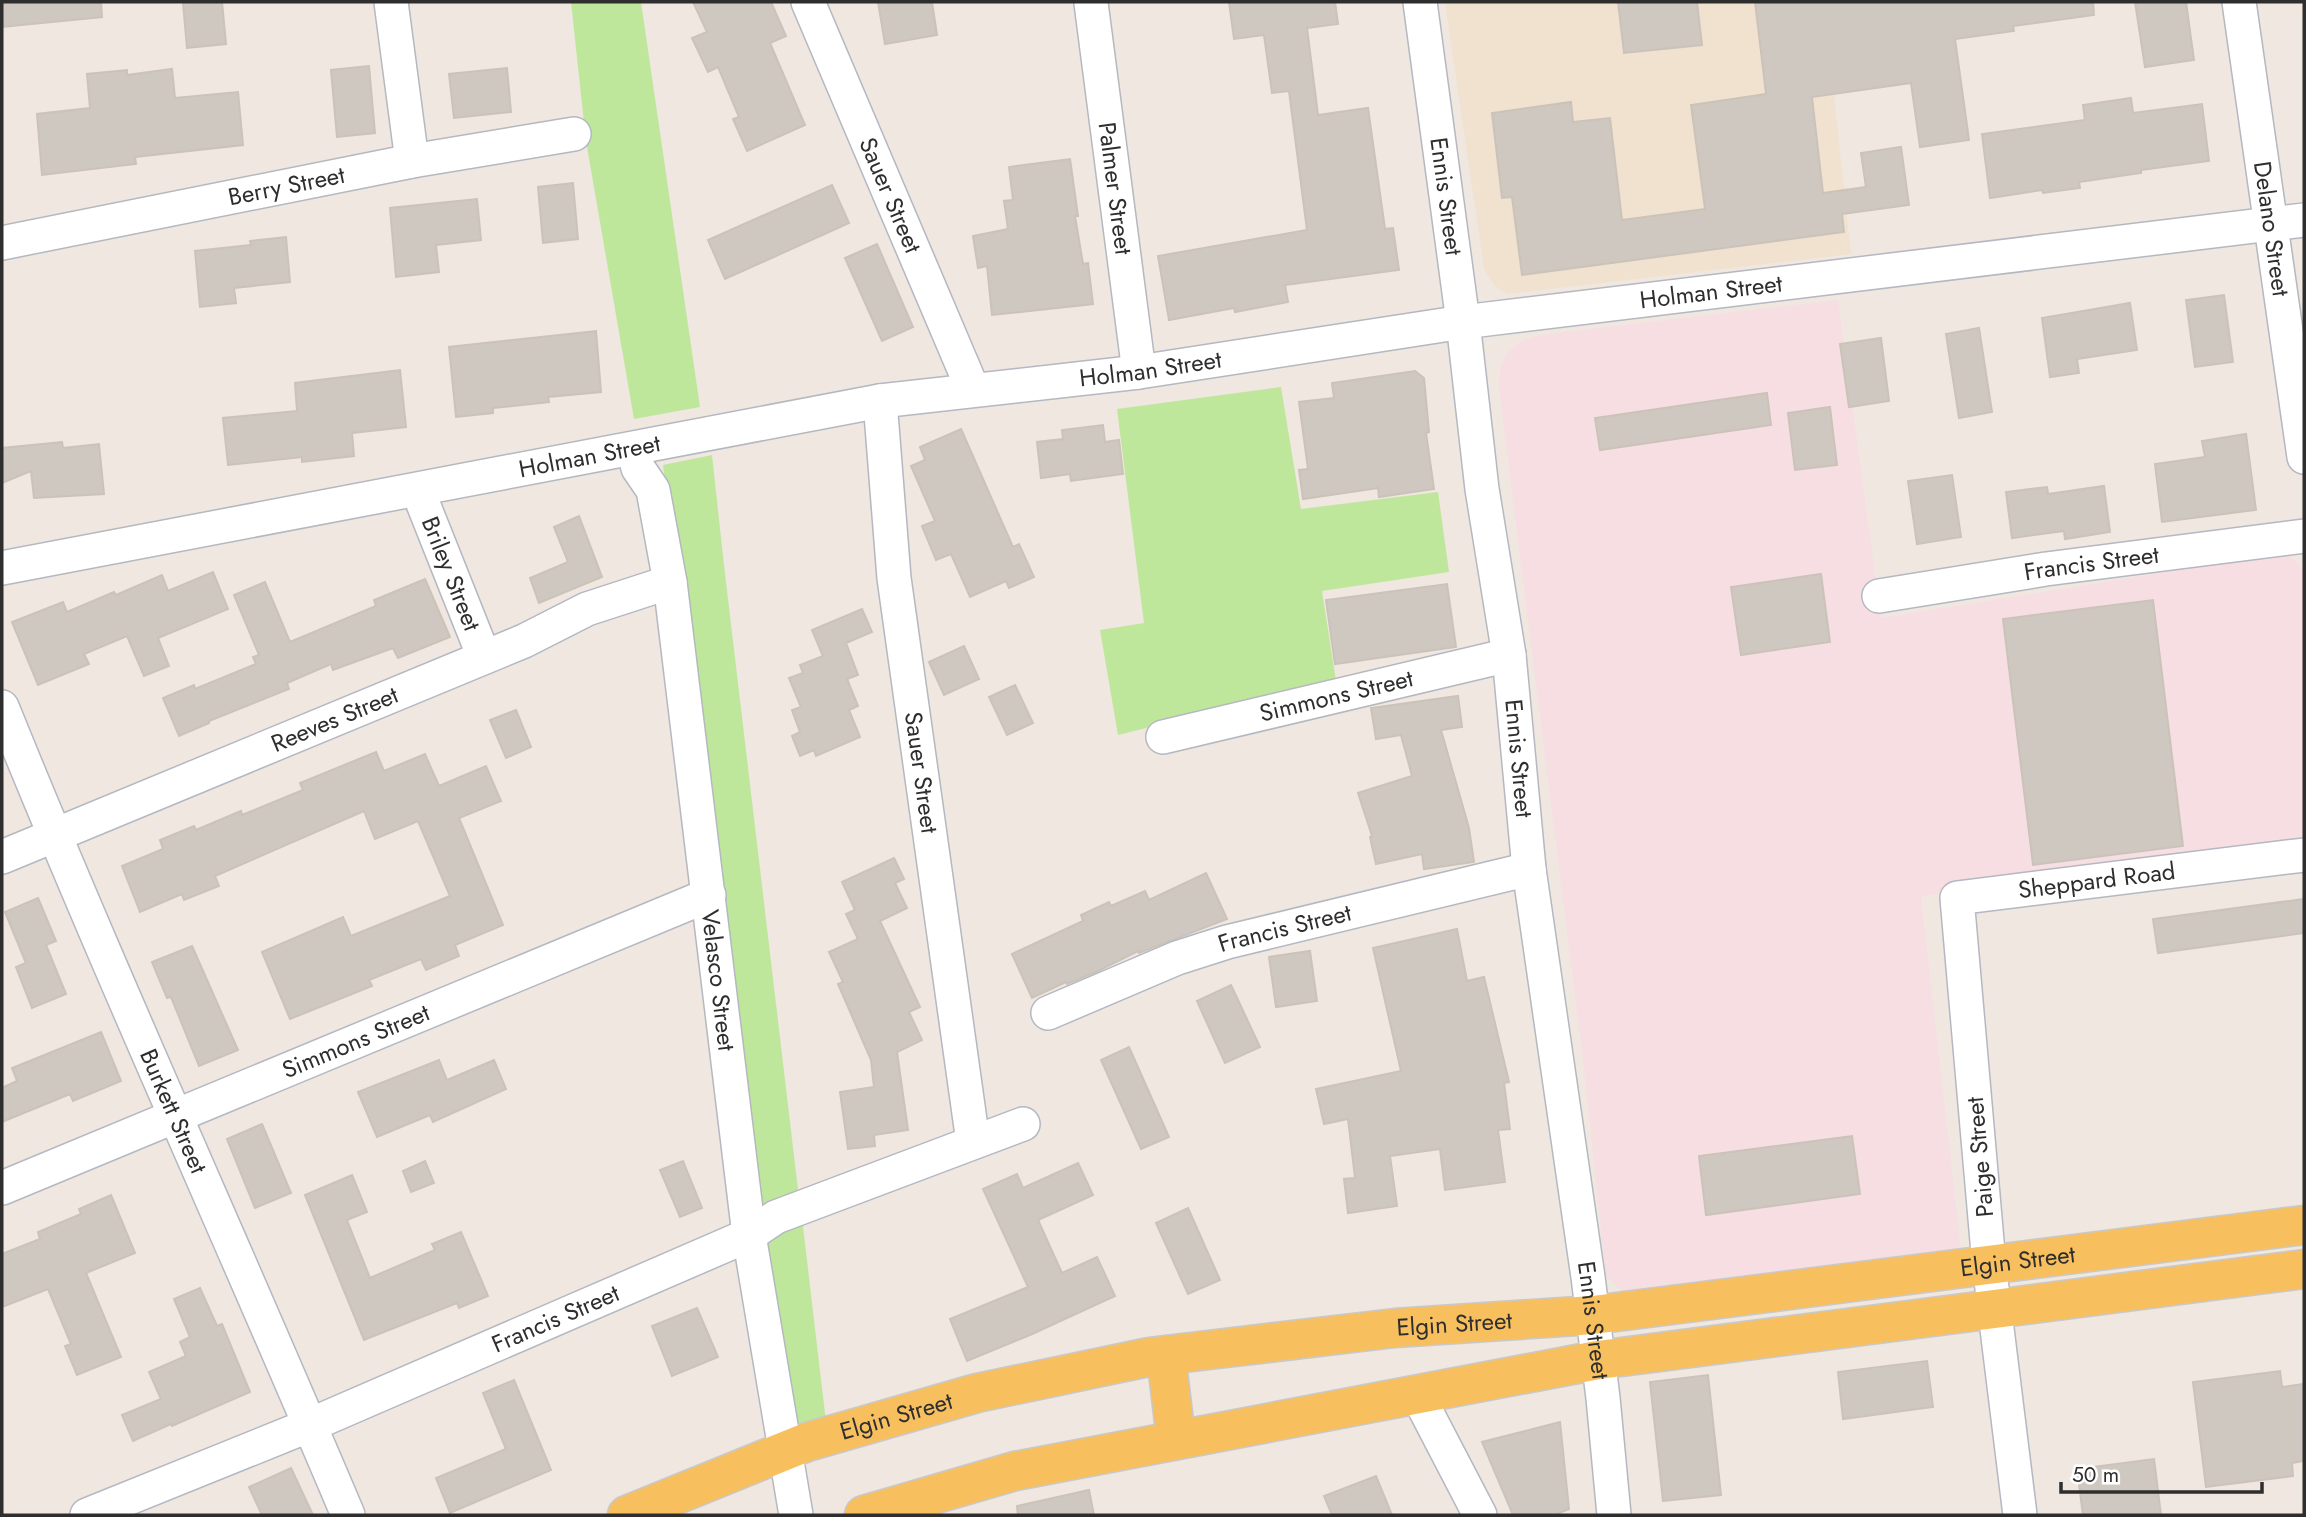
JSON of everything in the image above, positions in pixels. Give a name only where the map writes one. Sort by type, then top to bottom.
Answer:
[{"type":"main road","name":"Elgin Street","points":[[627,1515],[785,1450],[977,1393],[1166,1355],[1395,1328],[1593,1315],[2304,1225]]},
{"type":"main road","name":"Elgin Street","points":[[864,1515],[1008,1473],[1598,1360],[2304,1269]]},
{"type":"main road","points":[[1166,1355],[1176,1439]]},
{"type":"street","points":[[391,2],[412,161]]},
{"type":"street","name":"Sauer Street","points":[[808,2],[973,390]]},
{"type":"street","name":"Ennis Street","points":[[1420,2],[1463,322],[1482,489],[1509,655],[1529,869],[1593,1315],[1614,1515]]},
{"type":"street","name":"Delano Street","points":[[2239,2],[2304,457]]},
{"type":"street","name":"Palmer Street","points":[[1091,3],[1139,372]]},
{"type":"street","name":"Berry Street","points":[[2,243],[412,161],[574,134]]},
{"type":"street","name":"Holman Street","points":[[2,568],[880,401],[1139,372],[1463,322],[2304,220]]},
{"type":"street","name":"Sauer Street","points":[[880,401],[894,578],[973,1142]]},
{"type":"street","name":"Velasco Street","points":[[633,449],[638,468],[653,490],[670,582],[749,1235],[796,1515]]},
{"type":"street","name":"Briley Street","points":[[418,491],[484,657]]},
{"type":"street","name":"Francis Street","points":[[1879,596],[2046,569],[2304,536]]},
{"type":"street","name":"Reeves Street","points":[[2,858],[524,641],[587,609],[670,582]]},
{"type":"street","name":"Simmons Street","points":[[1163,737],[1509,655]]},
{"type":"street","name":"Burkett Street","points":[[2,707],[54,836],[348,1515]]},
{"type":"street","name":"Sheppard Road","points":[[1963,966],[1957,898],[2304,855]]},
{"type":"street","name":"Francis Street","points":[[1048,1013],[1177,958],[1227,942],[1529,869]]},
{"type":"street","name":"Simmons Street","points":[[2,1188],[709,895]]},
{"type":"street","name":"Paige Street","points":[[1963,966],[1993,1307],[2020,1515]]},
{"type":"street","name":"Francis Street","points":[[87,1515],[310,1425],[749,1235],[776,1217],[1023,1124]]},
{"type":"street","points":[[1418,1394],[1480,1515]]},
{"type":"shaded area","points":[[1445,2],[1824,2],[1851,254],[1507,294],[1495,286],[1484,269]]},
{"type":"shaded area","points":[[1838,300],[1881,618],[2285,553],[2301,566],[2304,573],[2304,837],[1921,896],[1961,1251],[1632,1294],[1623,1292],[1606,1276],[1585,1076],[1499,388],[1500,368],[1506,354],[1518,343],[1540,335]]},
{"type":"green space","points":[[571,2],[641,2],[700,407],[634,419],[586,141]]},
{"type":"green space","points":[[1281,387],[1301,509],[1438,492],[1449,572],[1322,591],[1336,681],[1118,735],[1100,630],[1144,623],[1117,409]]},
{"type":"green space","points":[[712,455],[799,1198],[761,1210],[663,465]]},
{"type":"green space","points":[[802,1218],[826,1422],[790,1431],[764,1235]]},
{"type":"building","points":[[2,2],[101,2],[102,17],[2,27]]},
{"type":"building","points":[[222,2],[226,44],[187,48],[183,3]]},
{"type":"building","points":[[693,2],[771,2],[786,36],[770,43],[805,125],[747,151],[733,119],[739,117],[718,67],[708,72],[692,38],[707,32]]},
{"type":"building","points":[[878,2],[932,2],[937,35],[885,44]]},
{"type":"building","points":[[1229,2],[1335,2],[1338,24],[1307,28],[1318,115],[1368,108],[1385,229],[1393,228],[1399,270],[1285,285],[1288,302],[1235,312],[1234,308],[1169,320],[1158,256],[1307,230],[1289,91],[1272,93],[1264,35],[1234,39]]},
{"type":"building","points":[[1618,2],[1697,2],[1702,45],[1624,53]]},
{"type":"building","points":[[1755,2],[2093,2],[2094,15],[2013,26],[2014,31],[1955,39],[1969,140],[1920,147],[1911,83],[1812,97],[1823,193],[1866,187],[1861,153],[1901,147],[1909,205],[1842,214],[1844,232],[1522,275],[1512,197],[1502,198],[1492,113],[1571,102],[1573,122],[1610,118],[1622,220],[1705,209],[1691,105],[1766,94]]},
{"type":"building","points":[[2135,2],[2186,2],[2194,60],[2145,67]]},
{"type":"building","points":[[369,66],[375,133],[337,137],[331,70]]},
{"type":"building","points":[[507,68],[511,112],[454,118],[449,74]]},
{"type":"building","points":[[172,69],[175,98],[238,92],[243,145],[135,157],[136,164],[42,175],[37,114],[90,108],[87,74],[127,70],[127,75]]},
{"type":"building","points":[[2131,98],[2133,113],[2202,104],[2209,161],[2079,182],[2080,188],[2043,193],[2042,190],[1990,198],[1982,134],[2085,120],[2083,105]]},
{"type":"building","points":[[1070,159],[1078,216],[1075,216],[1083,264],[1088,263],[1093,304],[992,315],[987,266],[978,268],[973,236],[1008,229],[1004,201],[1013,200],[1009,167]]},
{"type":"building","points":[[573,183],[578,239],[543,243],[538,187]]},
{"type":"building","points":[[832,185],[849,223],[725,279],[708,240]]},
{"type":"building","points":[[477,199],[481,240],[436,245],[439,272],[396,277],[390,208]]},
{"type":"building","points":[[286,237],[290,282],[234,288],[236,303],[200,307],[195,251],[251,245],[250,241]]},
{"type":"building","points":[[877,244],[913,327],[882,341],[845,258]]},
{"type":"building","points":[[2224,295],[2233,362],[2195,367],[2186,300]]},
{"type":"building","points":[[2130,303],[2137,350],[2077,359],[2079,373],[2050,377],[2042,318]]},
{"type":"building","points":[[1979,328],[1992,412],[1959,418],[1946,334]]},
{"type":"building","points":[[596,331],[601,392],[548,397],[549,402],[493,408],[493,413],[456,417],[449,347]]},
{"type":"building","points":[[1881,338],[1889,401],[1849,407],[1840,344]]},
{"type":"building","points":[[400,370],[406,427],[352,433],[354,456],[302,462],[302,457],[228,465],[223,418],[297,411],[295,383]]},
{"type":"building","points":[[1415,371],[1424,378],[1429,432],[1426,433],[1434,489],[1379,497],[1378,488],[1303,499],[1299,470],[1308,469],[1299,402],[1334,398],[1332,383]]},
{"type":"building","points":[[1767,393],[1771,425],[1600,450],[1595,418]]},
{"type":"building","points":[[1830,407],[1837,465],[1795,470],[1788,413]]},
{"type":"building","points":[[1103,425],[1105,442],[1119,440],[1123,474],[1071,481],[1070,474],[1041,478],[1037,442],[1063,439],[1062,430]]},
{"type":"building","points":[[961,429],[1013,547],[1019,544],[1034,577],[1009,588],[1006,581],[970,597],[951,554],[936,560],[922,526],[935,521],[911,466],[925,460],[920,447]]},
{"type":"building","points":[[2246,434],[2256,510],[2162,522],[2155,464],[2205,457],[2202,441]]},
{"type":"building","points":[[62,442],[63,448],[99,444],[104,494],[34,498],[31,471],[2,483],[2,448]]},
{"type":"building","points":[[1952,475],[1961,537],[1917,544],[1908,481]]},
{"type":"building","points":[[2104,486],[2110,532],[2065,539],[2064,531],[2012,538],[2006,492],[2047,487],[2048,494]]},
{"type":"building","points":[[579,516],[602,577],[539,603],[530,578],[568,562],[554,527]]},
{"type":"building","points":[[213,572],[228,609],[158,638],[169,666],[144,676],[127,636],[84,654],[89,664],[38,685],[12,622],[63,602],[67,612],[162,575],[168,591]]},
{"type":"building","points":[[1821,574],[1830,642],[1741,655],[1731,587]]},
{"type":"building","points":[[425,579],[450,637],[398,658],[393,648],[333,670],[331,664],[287,683],[289,689],[179,736],[163,698],[194,685],[195,689],[256,664],[253,657],[259,655],[234,595],[265,582],[290,642],[376,606],[374,600]]},
{"type":"building","points":[[1447,584],[1456,647],[1335,664],[1326,600]]},
{"type":"building","points":[[2153,600],[2183,846],[2033,865],[2003,619]]},
{"type":"building","points":[[862,609],[872,632],[846,643],[858,675],[847,679],[858,706],[849,710],[860,737],[816,756],[814,750],[800,756],[792,736],[800,732],[792,710],[801,707],[789,678],[803,673],[800,665],[823,656],[812,630]]},
{"type":"building","points":[[964,646],[979,679],[944,695],[929,662]]},
{"type":"building","points":[[1015,685],[1033,723],[1007,735],[989,697]]},
{"type":"building","points":[[1458,696],[1462,727],[1441,730],[1469,828],[1474,862],[1424,869],[1422,854],[1376,864],[1370,837],[1372,836],[1358,793],[1412,776],[1401,735],[1376,739],[1371,708]]},
{"type":"building","points":[[516,710],[531,747],[506,758],[490,720]]},
{"type":"building","points":[[376,752],[384,771],[425,754],[439,786],[486,766],[501,801],[459,818],[503,925],[455,945],[459,956],[426,970],[421,959],[369,980],[372,986],[290,1019],[262,952],[343,917],[351,936],[450,896],[418,821],[375,839],[364,811],[215,876],[219,886],[184,900],[182,894],[140,912],[122,866],[163,849],[160,840],[194,826],[196,830],[241,811],[242,815],[303,790],[300,783]]},
{"type":"building","points":[[894,858],[904,879],[895,883],[907,908],[880,921],[920,1007],[909,1012],[922,1040],[897,1052],[908,1130],[874,1135],[875,1146],[848,1149],[840,1092],[874,1087],[871,1060],[838,984],[843,982],[829,952],[858,939],[846,914],[855,910],[842,882]]},
{"type":"building","points":[[1206,873],[1227,919],[1139,953],[1138,951],[1096,972],[1032,998],[1012,954],[1083,921],[1081,915],[1109,902],[1111,906],[1145,891],[1149,900]]},
{"type":"building","points":[[38,898],[56,941],[46,945],[66,994],[32,1008],[16,967],[26,963],[5,912]]},
{"type":"building","points":[[2304,899],[2304,933],[2158,953],[2153,919]]},
{"type":"building","points":[[1457,929],[1467,981],[1484,977],[1509,1082],[1504,1083],[1510,1129],[1498,1130],[1505,1182],[1445,1190],[1440,1149],[1390,1156],[1397,1206],[1348,1213],[1344,1179],[1355,1178],[1348,1119],[1324,1124],[1316,1089],[1401,1071],[1373,948]]},
{"type":"building","points":[[192,946],[238,1050],[199,1066],[171,997],[167,998],[152,962]]},
{"type":"building","points":[[1310,951],[1317,1001],[1276,1007],[1269,957]]},
{"type":"building","points":[[1231,985],[1260,1047],[1225,1063],[1197,1001]]},
{"type":"building","points":[[101,1032],[121,1081],[73,1101],[70,1094],[2,1122],[2,1088],[17,1081],[12,1068]]},
{"type":"building","points":[[1129,1047],[1169,1137],[1141,1149],[1101,1060]]},
{"type":"building","points":[[439,1060],[447,1080],[494,1060],[506,1089],[433,1122],[430,1115],[377,1137],[358,1092]]},
{"type":"building","points":[[262,1124],[291,1193],[255,1208],[227,1139]]},
{"type":"building","points":[[1852,1136],[1860,1194],[1706,1215],[1699,1156]]},
{"type":"building","points":[[425,1161],[434,1183],[411,1192],[403,1171]]},
{"type":"building","points":[[683,1161],[702,1208],[680,1217],[660,1170]]},
{"type":"building","points":[[1078,1163],[1093,1195],[1038,1220],[1062,1273],[1097,1257],[1115,1296],[967,1361],[950,1319],[1028,1287],[983,1189],[1017,1174],[1023,1188]]},
{"type":"building","points":[[352,1175],[367,1212],[347,1220],[370,1278],[435,1250],[432,1244],[461,1232],[488,1296],[459,1308],[457,1303],[364,1340],[305,1195]]},
{"type":"building","points":[[111,1195],[135,1253],[86,1273],[121,1357],[77,1375],[65,1346],[71,1344],[48,1289],[2,1307],[2,1254],[40,1239],[38,1232],[81,1214],[79,1209]]},
{"type":"building","points":[[1188,1208],[1220,1280],[1188,1294],[1156,1223]]},
{"type":"building","points":[[200,1288],[217,1326],[222,1324],[250,1392],[133,1441],[122,1415],[161,1399],[149,1372],[186,1356],[180,1342],[190,1337],[174,1299]]},
{"type":"building","points":[[697,1308],[718,1357],[672,1376],[652,1326]]},
{"type":"building","points":[[1927,1361],[1933,1407],[1843,1419],[1838,1372]]},
{"type":"building","points":[[2280,1371],[2282,1387],[2304,1384],[2304,1461],[2292,1463],[2293,1476],[2206,1487],[2193,1382]]},
{"type":"building","points":[[1708,1375],[1721,1495],[1663,1501],[1650,1382]]},
{"type":"building","points":[[514,1380],[551,1470],[450,1513],[436,1478],[506,1449],[483,1393]]},
{"type":"building","points":[[1560,1422],[1569,1509],[1554,1515],[1513,1515],[1482,1442]]},
{"type":"building","points":[[2154,1459],[2161,1515],[2083,1515],[2077,1469]]},
{"type":"building","points":[[291,1468],[313,1515],[262,1515],[249,1487]]},
{"type":"building","points":[[1376,1476],[1392,1515],[1332,1515],[1324,1496]]},
{"type":"building","points":[[1089,1490],[1094,1515],[1018,1515],[1017,1506]]}]
